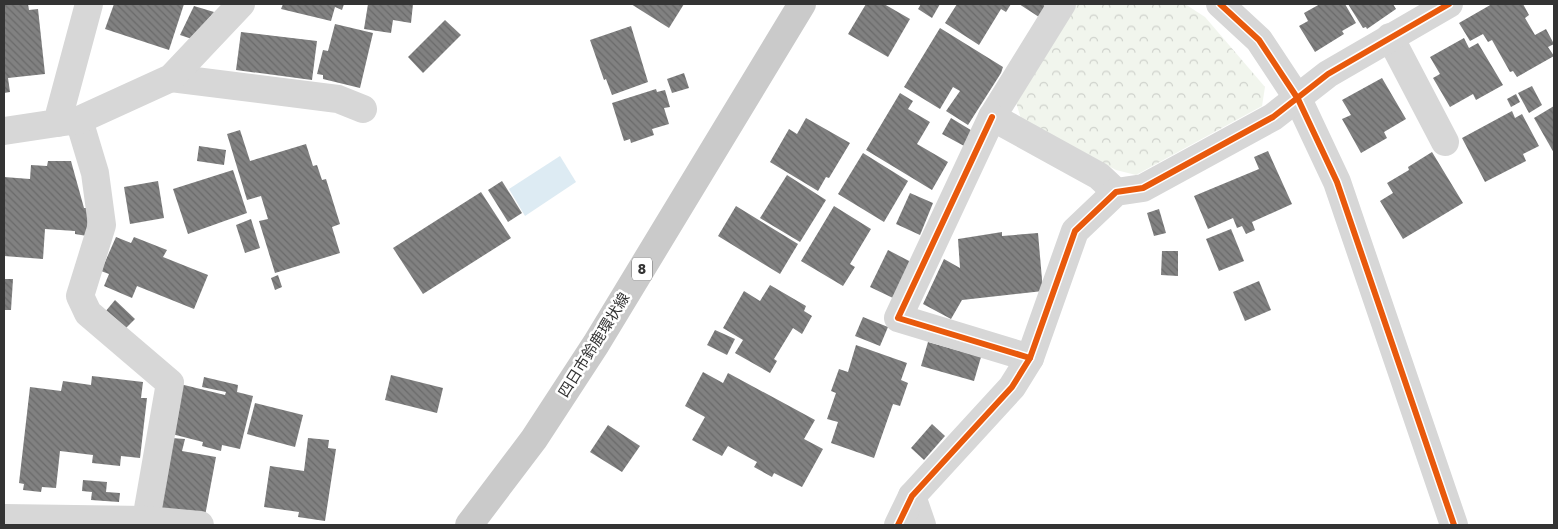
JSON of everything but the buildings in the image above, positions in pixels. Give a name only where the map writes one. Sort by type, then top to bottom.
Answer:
[{"type":"main road","name":"四日市鈴鹿環状線","points":[[469,525],[534,439],[596,344],[802,4]]},
{"type":"street","points":[[89,4],[68,122],[95,173],[102,225],[80,296],[88,313],[170,383],[146,520]]},
{"type":"street","points":[[4,131],[68,122],[171,78],[241,4]]},
{"type":"street","points":[[1030,358],[898,318],[992,118],[1062,4]]},
{"type":"street","points":[[1220,4],[1259,40],[1298,99],[1337,182],[1454,525]]},
{"type":"street","points":[[898,525],[912,496],[1012,386],[1030,358],[1076,231],[1116,192],[1143,188],[1273,117],[1328,74],[1449,4]]},
{"type":"street","points":[[1390,37],[1445,142]]},
{"type":"street","points":[[171,78],[338,99],[363,109]]},
{"type":"street","points":[[992,118],[1099,176],[1116,192]]},
{"type":"street","points":[[912,496],[922,525]]},
{"type":"street","points":[[4,518],[74,522],[146,520],[200,525]]},
{"type":"green space","points":[[1076,4],[1185,4],[1205,17],[1265,87],[1262,106],[1136,175],[1116,170],[1021,119],[1016,102]]},
{"type":"shaded area","points":[[560,156],[576,182],[525,216],[509,189]]},
{"type":"cycle path","points":[[1220,4],[1259,40],[1298,99],[1337,182],[1454,525]]},
{"type":"cycle path","points":[[898,525],[912,496],[1012,387],[1030,358],[1075,231],[1116,192],[1143,188],[1273,117],[1328,74],[1449,4]]},
{"type":"cycle path","points":[[992,117],[898,318],[1030,358]]}]
